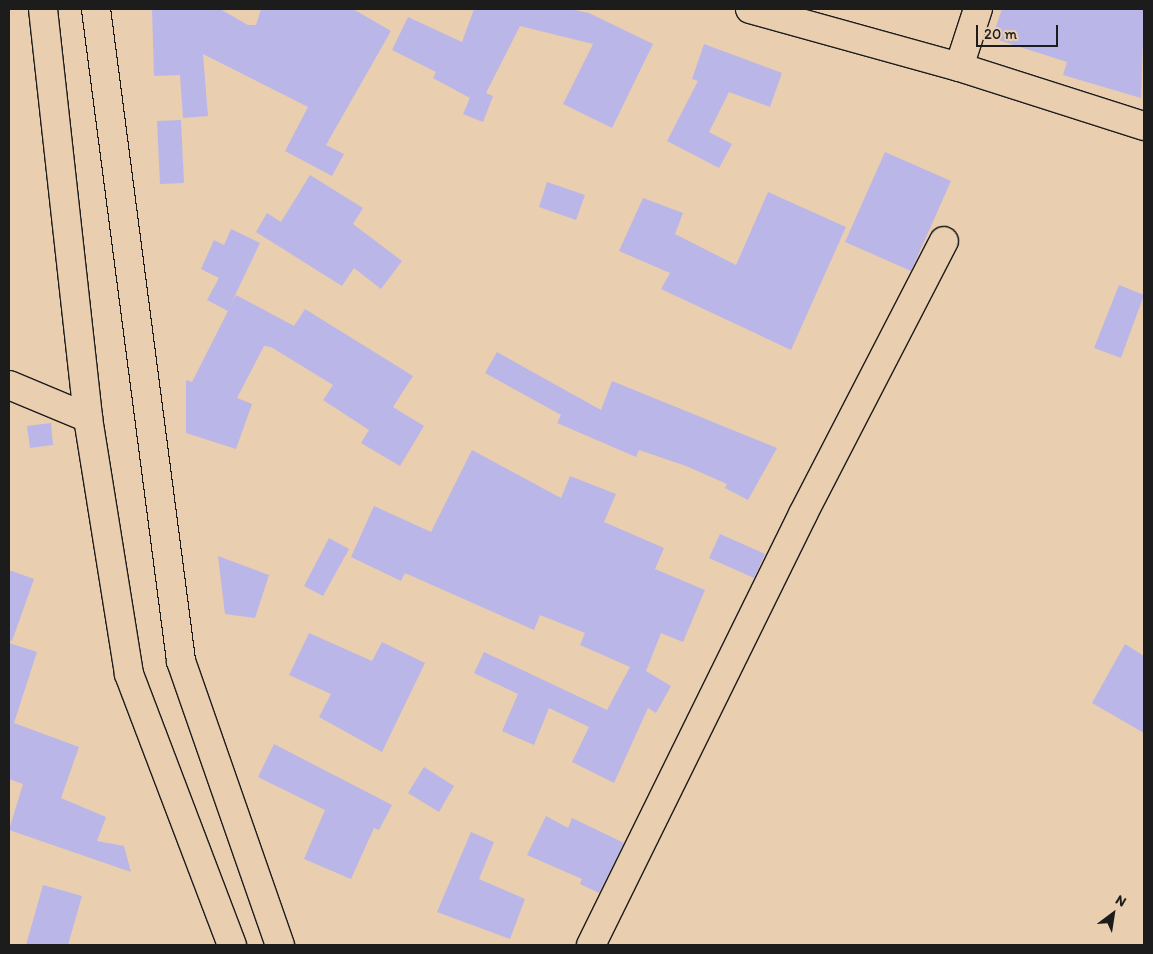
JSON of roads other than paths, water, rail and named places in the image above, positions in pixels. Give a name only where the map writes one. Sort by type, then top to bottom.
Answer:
[{"type":"main road","points":[[43,9],[88,418],[129,674],[232,945]]},
{"type":"main road","points":[[96,9],[181,661],[280,945]]},
{"type":"main road","points":[[750,9],[958,67],[1144,126]]},
{"type":"main road","points":[[958,67],[978,9]]},
{"type":"main road","points":[[591,945],[803,514],[944,241]]},
{"type":"main road","points":[[9,385],[88,418]]}]
